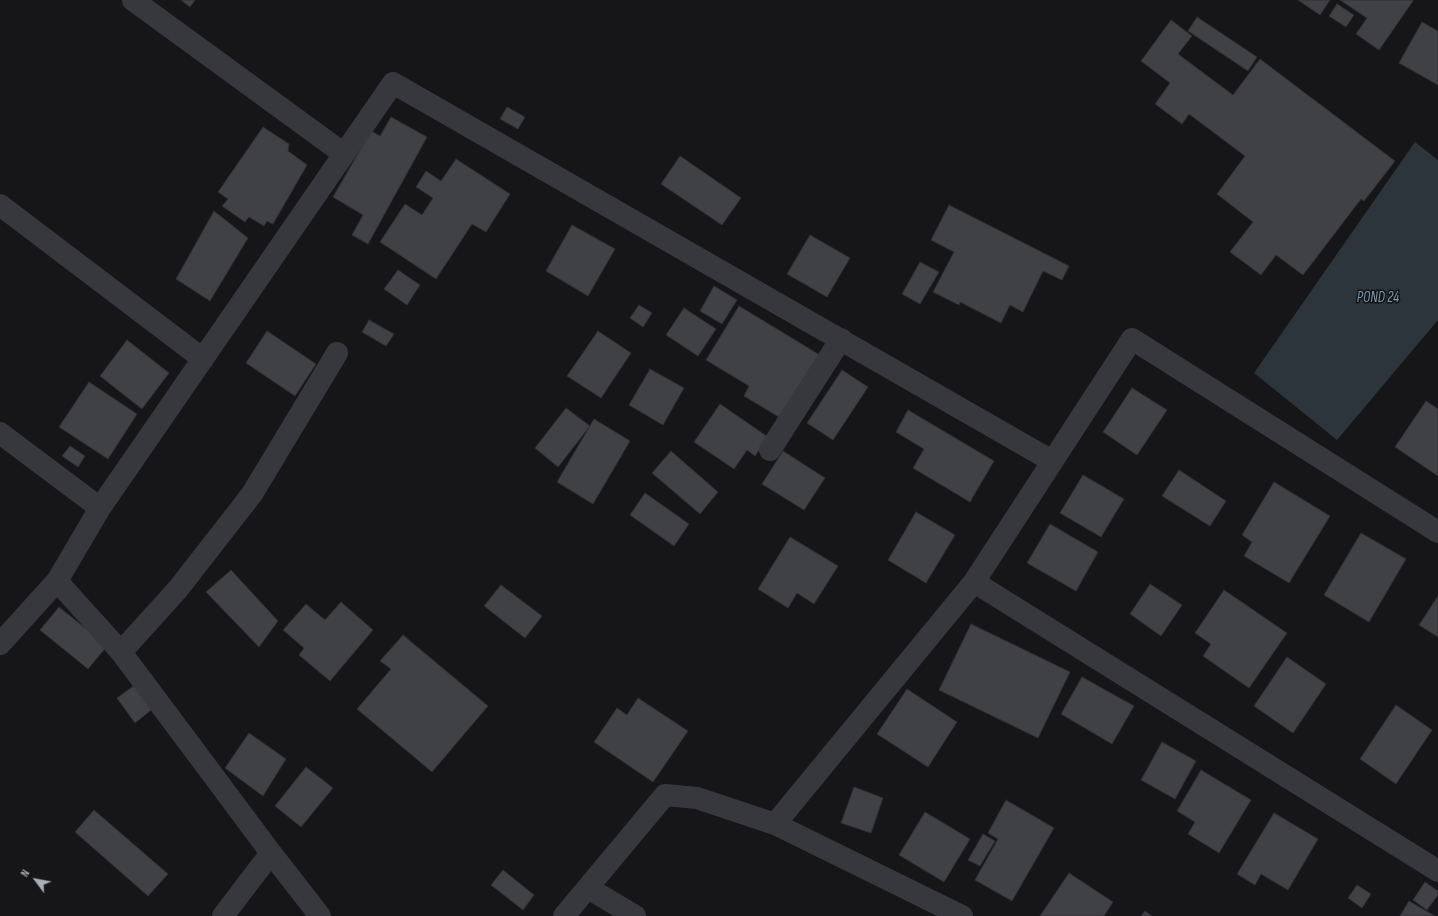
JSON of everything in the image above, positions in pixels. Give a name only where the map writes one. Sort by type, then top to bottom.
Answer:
[{"type":"street","points":[[133,0],[344,154]]},
{"type":"street","points":[[0,644],[57,581],[100,508],[393,83],[1052,461]]},
{"type":"street","points":[[0,205],[203,359]]},
{"type":"street","points":[[770,450],[841,339]]},
{"type":"street","points":[[776,824],[974,582],[1132,339],[1438,532]]},
{"type":"street","points":[[121,652],[178,589],[252,494],[337,353]]},
{"type":"street","points":[[3,442],[100,508]]},
{"type":"street","points":[[57,581],[121,652],[271,853],[320,916]]},
{"type":"street","points":[[974,582],[1438,871]]},
{"type":"street","points":[[564,916],[666,795],[697,798],[776,824],[962,916]]},
{"type":"street","points":[[222,916],[271,853]]},
{"type":"street","points":[[588,888],[636,916]]},
{"type":"water","name":"POND 24","points":[[1415,142],[1438,160],[1438,320],[1337,440],[1254,373]]},
{"type":"building","points":[[181,0],[195,0],[190,7]]},
{"type":"building","points":[[1298,0],[1330,0],[1320,15]]},
{"type":"building","points":[[1340,0],[1413,1],[1379,50],[1356,34],[1367,18]]},
{"type":"building","points":[[1337,4],[1354,15],[1346,27],[1329,16]]},
{"type":"building","points":[[1197,17],[1257,57],[1248,71],[1188,31]]},
{"type":"building","points":[[1171,20],[1192,36],[1178,54],[1233,95],[1260,59],[1395,161],[1364,201],[1361,199],[1303,275],[1276,255],[1261,275],[1230,252],[1253,222],[1217,194],[1245,156],[1189,114],[1182,124],[1155,104],[1170,83],[1141,61]]},
{"type":"building","points":[[1422,22],[1438,31],[1438,85],[1399,63]]},
{"type":"building","points":[[507,107],[525,117],[518,129],[500,119]]},
{"type":"building","points":[[391,117],[427,137],[368,244],[352,235],[363,215],[333,197],[371,131],[380,136]]},
{"type":"building","points":[[263,127],[289,144],[288,151],[307,165],[273,224],[267,221],[264,226],[249,217],[245,222],[222,206],[228,199],[218,192]]},
{"type":"building","points":[[680,156],[741,198],[722,225],[661,184]]},
{"type":"building","points":[[456,159],[510,194],[486,232],[472,224],[436,279],[380,242],[405,204],[422,215],[433,198],[416,187],[426,171],[441,181]]},
{"type":"building","points":[[949,205],[1069,266],[1062,280],[1043,271],[1023,312],[1010,305],[1001,323],[960,302],[959,305],[933,292],[954,252],[931,240]]},
{"type":"building","points":[[214,211],[248,238],[210,301],[176,279]]},
{"type":"building","points":[[572,225],[615,249],[588,296],[546,271]]},
{"type":"building","points":[[810,235],[850,258],[827,297],[787,274]]},
{"type":"building","points":[[920,262],[939,272],[920,304],[902,294]]},
{"type":"building","points":[[398,270],[420,285],[407,305],[384,289]]},
{"type":"building","points":[[714,286],[737,300],[722,324],[700,311]]},
{"type":"building","points":[[639,305],[652,313],[643,327],[630,318]]},
{"type":"building","points":[[739,306],[823,357],[784,420],[744,396],[749,386],[706,360]]},
{"type":"building","points":[[684,308],[716,329],[698,356],[666,335]]},
{"type":"building","points":[[369,320],[394,334],[386,346],[362,332]]},
{"type":"building","points":[[267,331],[316,364],[295,396],[246,363]]},
{"type":"building","points":[[598,331],[631,353],[601,398],[567,376]]},
{"type":"building","points":[[127,340],[169,373],[142,409],[100,376]]},
{"type":"building","points":[[650,369],[684,388],[663,425],[629,405]]},
{"type":"building","points":[[842,370],[868,387],[833,440],[807,423]]},
{"type":"building","points":[[89,382],[137,414],[108,459],[59,427]]},
{"type":"building","points":[[1132,388],[1167,410],[1137,455],[1103,432]]},
{"type":"building","points":[[1426,401],[1438,409],[1438,476],[1395,447]]},
{"type":"building","points":[[720,404],[768,437],[755,456],[747,450],[734,469],[694,442]]},
{"type":"building","points":[[566,408],[590,426],[558,467],[535,448]]},
{"type":"building","points":[[908,410],[994,461],[970,502],[913,468],[924,449],[896,432]]},
{"type":"building","points":[[594,419],[630,441],[593,504],[557,482]]},
{"type":"building","points":[[70,446],[85,456],[78,467],[62,456]]},
{"type":"building","points":[[671,451],[718,492],[700,514],[652,473]]},
{"type":"building","points":[[783,451],[825,478],[804,510],[762,484]]},
{"type":"building","points":[[1179,470],[1226,501],[1210,526],[1162,496]]},
{"type":"building","points":[[1083,475],[1124,499],[1101,537],[1060,513]]},
{"type":"building","points":[[1274,482],[1330,516],[1289,583],[1244,556],[1252,542],[1242,535]]},
{"type":"building","points":[[645,493],[689,524],[674,546],[630,515]]},
{"type":"building","points":[[916,512],[955,535],[926,583],[888,560]]},
{"type":"building","points":[[1050,524],[1098,552],[1076,591],[1027,563]]},
{"type":"building","points":[[1361,533],[1406,559],[1369,622],[1324,595]]},
{"type":"building","points":[[790,537],[838,566],[814,604],[797,593],[788,608],[758,589]]},
{"type":"building","points":[[231,570],[278,621],[259,647],[206,592]]},
{"type":"building","points":[[1150,584],[1182,605],[1161,636],[1130,614]]},
{"type":"building","points":[[501,585],[542,616],[525,638],[484,606]]},
{"type":"building","points":[[1224,590],[1287,633],[1249,688],[1203,656],[1211,644],[1195,633]]},
{"type":"building","points":[[1438,596],[1438,637],[1419,625]]},
{"type":"building","points":[[341,602],[373,630],[330,681],[299,655],[304,648],[283,630],[306,604],[325,620]]},
{"type":"building","points":[[59,607],[107,646],[88,669],[40,630]]},
{"type":"building","points":[[971,624],[1070,672],[1038,738],[939,690]]},
{"type":"building","points":[[403,635],[488,706],[432,772],[357,709],[391,669],[380,661]]},
{"type":"building","points":[[1287,657],[1326,684],[1293,733],[1254,706]]},
{"type":"building","points":[[1082,677],[1134,706],[1112,744],[1061,714]]},
{"type":"building","points":[[139,682],[156,706],[135,723],[117,698]]},
{"type":"building","points":[[907,689],[957,722],[928,767],[877,734]]},
{"type":"building","points":[[638,698],[688,731],[653,782],[594,742],[617,708],[627,715]]},
{"type":"building","points":[[1396,705],[1432,730],[1396,784],[1360,759]]},
{"type":"building","points":[[249,733],[286,759],[263,796],[225,768]]},
{"type":"building","points":[[1162,742],[1196,761],[1175,799],[1141,780]]},
{"type":"building","points":[[306,767],[333,788],[301,827],[275,806]]},
{"type":"building","points":[[1201,770],[1251,800],[1219,853],[1188,834],[1195,822],[1177,811]]},
{"type":"building","points":[[854,787],[883,798],[871,833],[841,823]]},
{"type":"building","points":[[1006,800],[1054,828],[1012,901],[975,880],[998,839],[988,833]]},
{"type":"building","points":[[94,810],[168,874],[148,896],[75,832]]},
{"type":"building","points":[[925,812],[970,839],[944,882],[899,855]]},
{"type":"building","points":[[1274,813],[1318,839],[1288,890],[1261,874],[1255,885],[1237,874]]},
{"type":"building","points":[[983,834],[995,841],[980,866],[968,860]]},
{"type":"building","points":[[503,870],[534,895],[523,910],[491,885]]},
{"type":"building","points":[[1069,873],[1113,902],[1104,916],[1040,916]]},
{"type":"building","points":[[1425,882],[1438,891],[1438,895],[1427,910],[1413,900]]},
{"type":"building","points":[[1357,885],[1371,894],[1362,908],[1348,898]]},
{"type":"building","points":[[1409,901],[1435,916],[1400,916]]},
{"type":"building","points":[[1145,911],[1152,916],[1141,916]]}]
